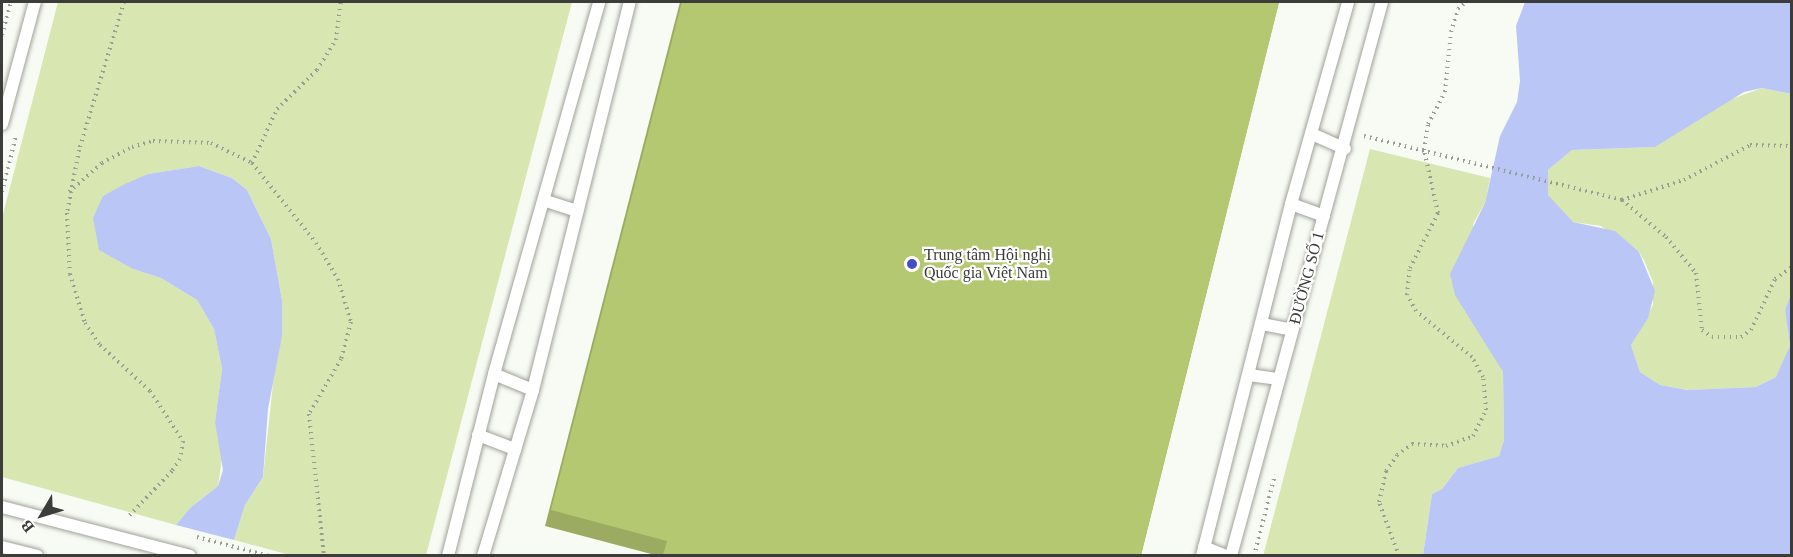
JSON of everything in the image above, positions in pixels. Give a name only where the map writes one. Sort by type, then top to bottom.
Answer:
[{"type":"lane","points":[[2,124],[35,2]]},
{"type":"lane","points":[[448,555],[494,374],[546,201],[599,2]]},
{"type":"lane","points":[[483,555],[533,390],[630,2]]},
{"type":"lane","name":"ĐƯỜNG SỐ 1","points":[[1203,551],[1291,204],[1348,2]]},
{"type":"lane","name":"ĐƯỜNG SỐ 1","points":[[1231,555],[1324,216],[1345,149],[1382,2]]},
{"type":"lane","points":[[1312,134],[1345,149]]},
{"type":"lane","points":[[546,201],[577,211]]},
{"type":"lane","points":[[1291,204],[1324,216]]},
{"type":"lane","points":[[1262,324],[1292,330]]},
{"type":"lane","points":[[494,374],[533,390]]},
{"type":"lane","points":[[1249,375],[1279,379]]},
{"type":"lane","points":[[478,435],[515,449]]},
{"type":"lane","points":[[2,507],[190,555]]},
{"type":"lane","points":[[2,547],[37,555]]},
{"type":"lane","points":[[1203,551],[1227,555]]},
{"type":"path","points":[[2,35],[10,2]]},
{"type":"path","points":[[124,2],[69,192],[70,274],[86,322],[100,345],[150,391],[183,441],[180,459],[172,471],[126,519]]},
{"type":"path","points":[[252,162],[277,109],[317,70],[336,40],[341,2]]},
{"type":"path","points":[[1399,555],[1379,502],[1386,471],[1397,455],[1412,444],[1446,446],[1473,436],[1486,410],[1483,377],[1472,357],[1416,310],[1407,295],[1410,268],[1438,213],[1424,150],[1428,124],[1445,92],[1451,32],[1458,9],[1466,2]]},
{"type":"path","points":[[1364,136],[1622,200],[1666,237],[1696,273],[1702,330],[1712,337],[1741,337],[1751,330],[1775,279],[1791,267]]},
{"type":"path","points":[[69,192],[116,154],[153,141],[211,143],[252,162],[316,243],[342,288],[351,322],[341,359],[309,414],[324,555]]},
{"type":"path","points":[[1622,200],[1684,180],[1750,145],[1791,147]]},
{"type":"green space","points":[[58,2],[572,2],[426,555],[290,555],[234,540],[245,505],[263,477],[282,300],[271,239],[247,190],[232,178],[199,166],[148,174],[103,196],[133,269],[161,278],[197,300],[214,329],[222,369],[215,422],[223,451],[218,486],[190,508],[176,525],[2,477],[2,218]]},
{"type":"green space","points":[[1762,88],[1791,94],[1792,294],[1785,310],[1790,346],[1786,359],[1776,377],[1756,387],[1689,390],[1660,385],[1640,372],[1631,345],[1653,305],[1653,282],[1644,260],[1639,252],[1601,226],[1573,222],[1557,209],[1548,195],[1548,170],[1572,150],[1655,147],[1729,100]]},
{"type":"green space","points":[[1370,149],[1490,178],[1485,203],[1473,224],[1481,333],[1503,372],[1504,440],[1499,456],[1458,468],[1442,489],[1432,494],[1423,555],[1263,556]]},
{"type":"water","points":[[1525,2],[1791,2],[1791,94],[1762,88],[1744,92],[1655,147],[1572,150],[1548,170],[1548,195],[1573,222],[1615,231],[1639,252],[1655,291],[1648,318],[1631,345],[1640,372],[1660,385],[1688,390],[1756,387],[1776,377],[1790,346],[1785,310],[1791,294],[1791,555],[1423,555],[1432,494],[1442,489],[1458,468],[1499,456],[1504,440],[1503,372],[1455,295],[1450,274],[1485,203],[1500,136],[1517,102],[1520,81],[1516,26]]},
{"type":"water","points":[[199,166],[232,178],[247,190],[271,239],[282,300],[282,336],[268,409],[263,477],[245,505],[234,540],[176,525],[190,508],[218,486],[223,470],[215,422],[222,369],[214,329],[197,300],[161,278],[133,269],[99,250],[93,218],[103,196],[125,184],[148,174]]},
{"type":"building","name":"Trung tâm Hội nghị Quốc gia Việt Nam","points":[[682,2],[1279,2],[1141,555],[663,555],[667,541],[551,510]]},
{"type":"place","name":"Trung tâm Hội nghị Quốc gia Việt Nam","points":[[912,264]]}]
